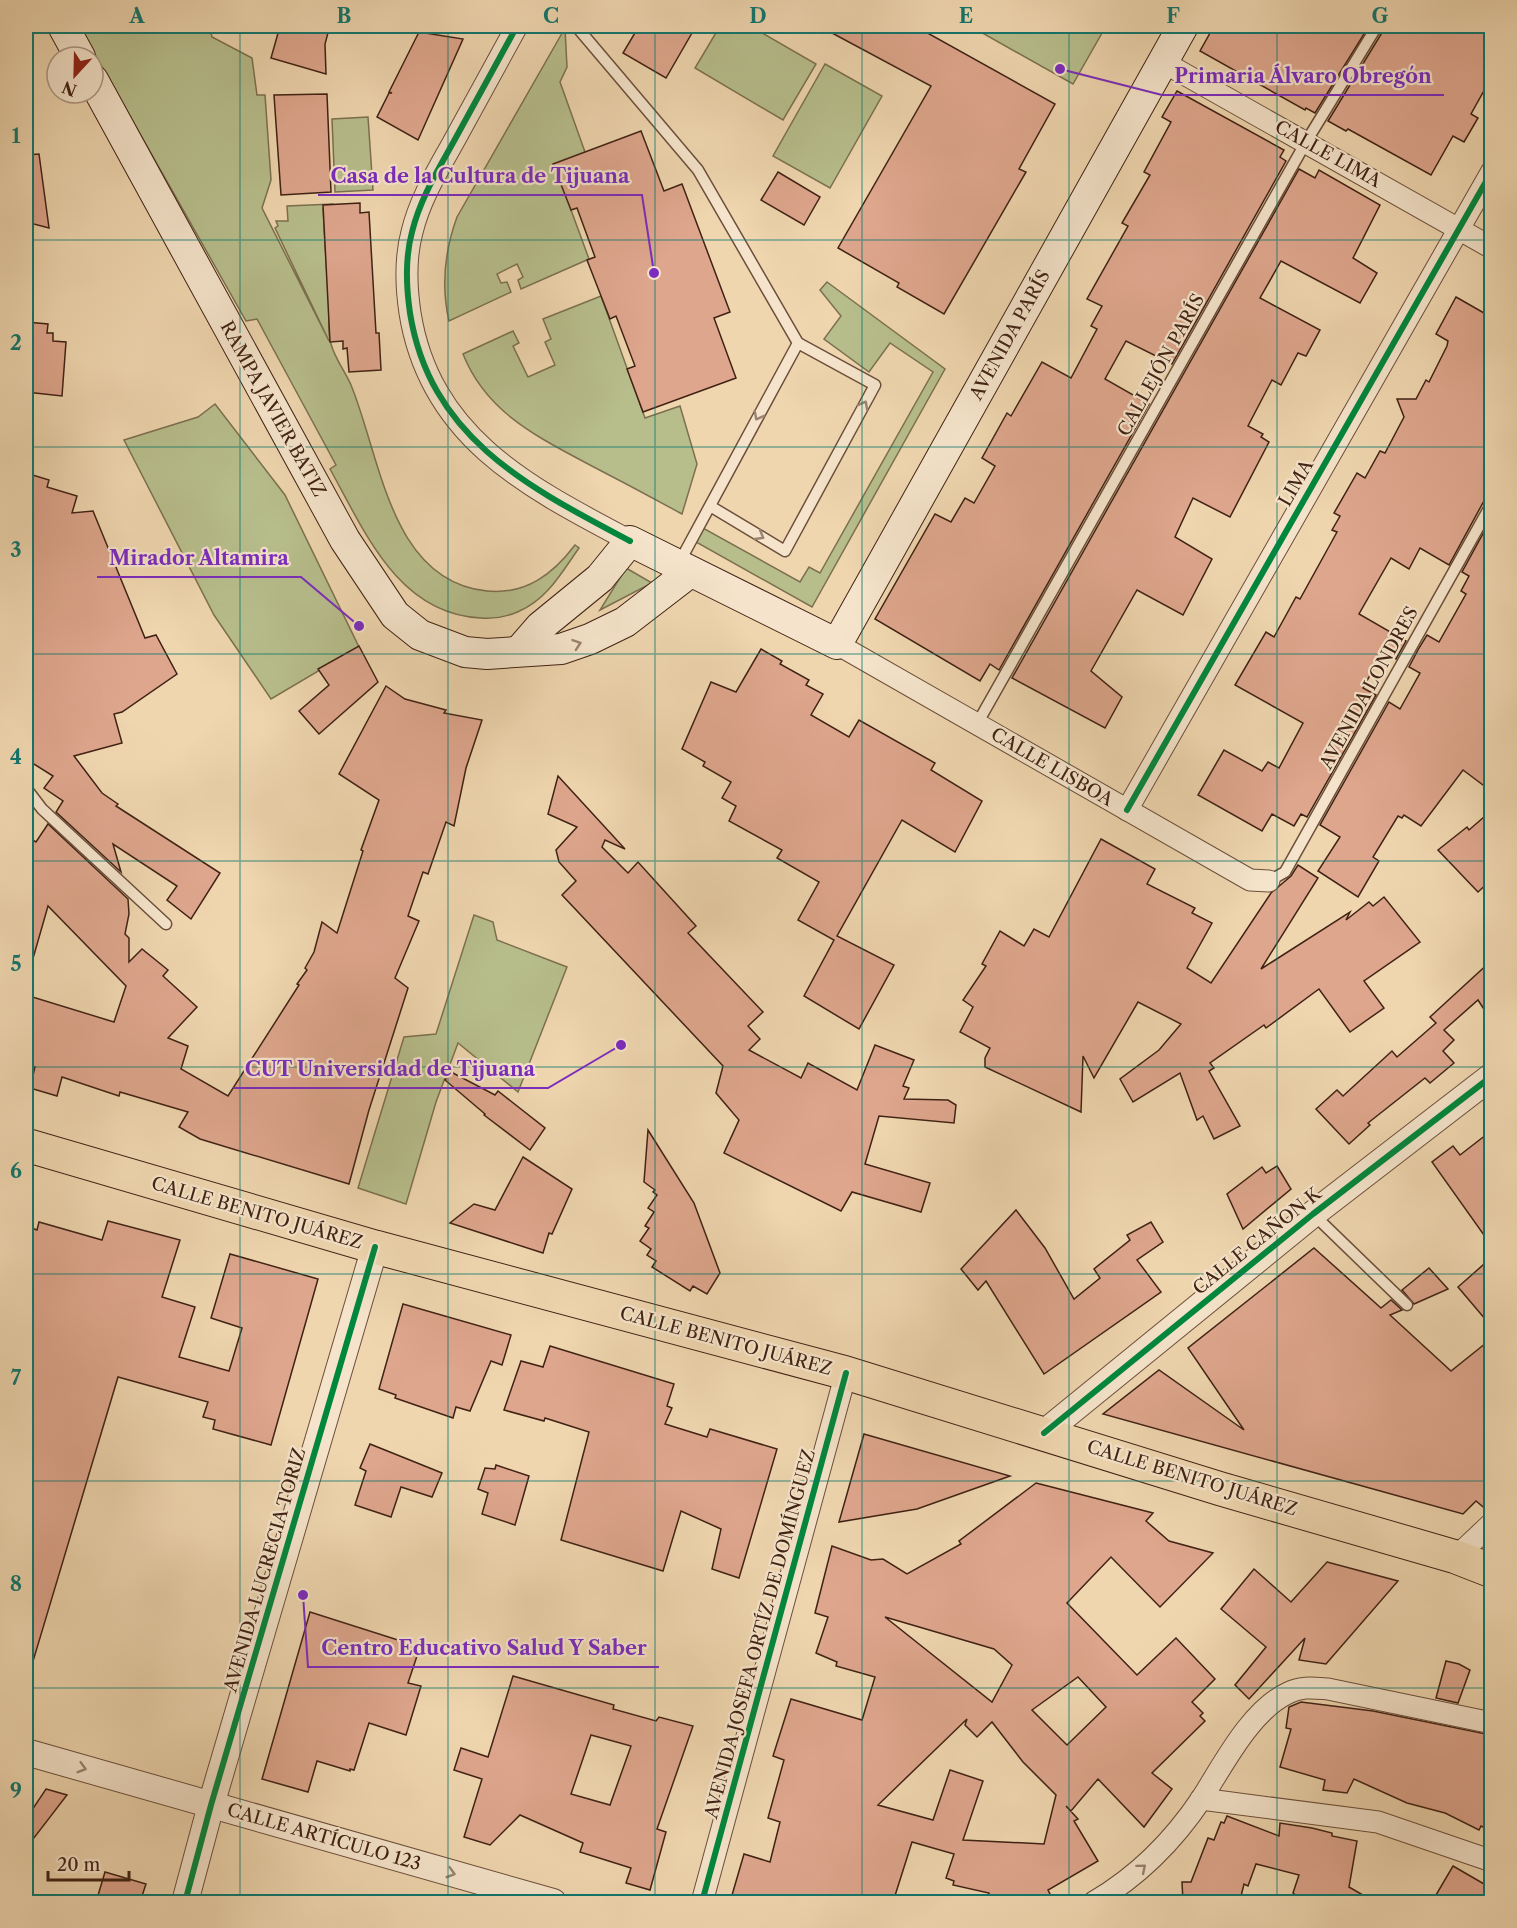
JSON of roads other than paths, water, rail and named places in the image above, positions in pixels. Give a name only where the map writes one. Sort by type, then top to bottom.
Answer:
[{"type":"main road","points":[[63,26],[73,45]]},
{"type":"main road","name":"AVENIDA PARÍS","points":[[837,644],[1183,26]]},
{"type":"main road","name":"RAMPA JAVIER BATIZ","points":[[105,102],[345,540],[395,615],[420,634],[454,649],[487,654],[520,650],[561,650],[625,622],[684,569]]},
{"type":"main road","points":[[520,650],[540,627],[600,578],[630,541],[837,644]]},
{"type":"main road","name":"CALLE BENITO JUÁREZ","points":[[26,1145],[375,1247],[846,1373],[1044,1432],[1221,1489],[1456,1557],[1491,1571]]},
{"type":"street","points":[[517,26],[427,190],[411,232],[406,282],[422,363],[450,416],[492,458],[565,507],[630,541]]},
{"type":"street","name":"CALLE LIMA","points":[[1163,62],[1491,248]]},
{"type":"street","name":"LIMA","points":[[1127,810],[1491,171]]},
{"type":"street","name":"CALLE LISBOA","points":[[837,644],[1250,880],[1269,881]]},
{"type":"street","name":"CALLE CAÑON K","points":[[1044,1432],[1313,1214],[1491,1076]]},
{"type":"street","name":"AVENIDA LUCRECIA TORIZ","points":[[185,1902],[211,1805],[375,1247]]},
{"type":"street","name":"AVENIDA JOSEFA ORTÍZ DE DOMÍNGUEZ","points":[[702,1902],[846,1373]]},
{"type":"street","points":[[1456,1557],[1491,1523]]},
{"type":"street","points":[[1094,1902],[1116,1890],[1151,1861],[1201,1799],[1219,1768],[1258,1716],[1286,1693],[1301,1688],[1328,1689],[1491,1723]]},
{"type":"street","name":"CALLE ARTÍCULO 123","points":[[26,1752],[211,1805],[489,1894],[553,1902]]},
{"type":"street","points":[[1201,1799],[1378,1822],[1491,1861]]},
{"type":"lane","points":[[576,26],[698,170],[798,343],[875,385],[785,551],[710,506]]},
{"type":"lane","name":"CALLEJÓN PARÍS","points":[[977,724],[1306,142],[1377,26]]},
{"type":"lane","points":[[684,569],[710,506],[798,343]]},
{"type":"lane","name":"AVENIDA LONDRES","points":[[1269,881],[1285,872],[1491,503]]},
{"type":"lane","points":[[26,788],[42,809],[166,924]]},
{"type":"lane","points":[[1313,1214],[1407,1305]]},
{"type":"place","name":"Primaria Álvaro Obregón","points":[[1060,69]]},
{"type":"place","name":"Casa de la Cultura de Tijuana","points":[[654,273]]},
{"type":"place","name":"Mirador Altamira","points":[[359,626]]},
{"type":"place","name":"CUT Universidad de Tijuana","points":[[621,1045]]},
{"type":"place","name":"Centro Educativo Salud Y Saber","points":[[303,1595]]}]
